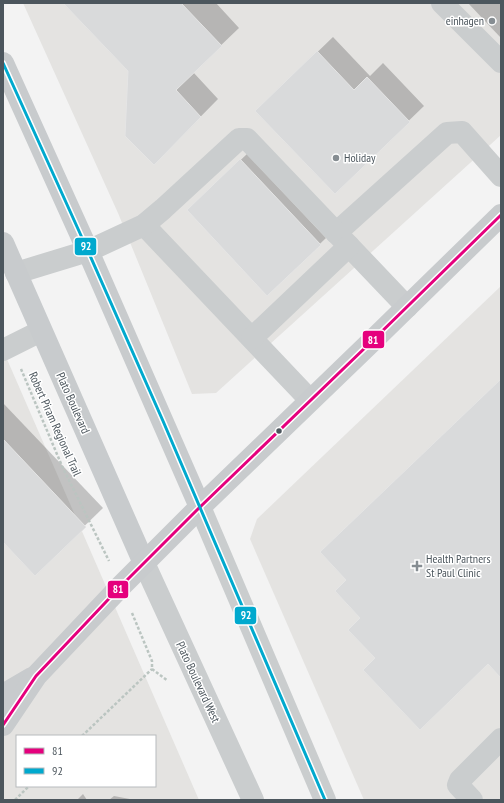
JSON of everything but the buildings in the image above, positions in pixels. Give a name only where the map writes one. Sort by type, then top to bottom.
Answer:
[{"type":"main road","points":[[3,63],[88,250],[200,507]]},
{"type":"main road","points":[[3,725],[36,676],[144,563],[501,215]]},
{"type":"main road","name":"Plato Boulevard","points":[[3,243],[144,563]]},
{"type":"main road","points":[[3,695],[36,676]]},
{"type":"street","points":[[442,3],[501,62]]},
{"type":"street","points":[[252,338],[342,240],[447,133],[462,132],[501,176]]},
{"type":"street","points":[[16,273],[88,250],[144,225],[239,139],[247,139],[407,307]]},
{"type":"street","points":[[144,225],[310,400]]},
{"type":"street","points":[[7,348],[41,331]]},
{"type":"street","points":[[200,507],[325,800]]},
{"type":"street","name":"Plato Boulevard West","points":[[144,563],[253,800]]},
{"type":"street","points":[[472,800],[458,785],[460,780],[501,739]]},
{"type":"path","name":"Robert Piram Regional Trail","points":[[7,348],[92,528]]},
{"type":"path","points":[[83,735],[152,669],[152,661]]},
{"type":"path","points":[[15,800],[29,787]]},
{"type":"shaded area","points":[[23,3],[501,3],[501,135],[216,393],[192,394],[118,213]]},
{"type":"shaded area","points":[[501,286],[501,800],[364,800],[250,539],[257,519]]},
{"type":"shaded area","points":[[3,350],[199,800],[3,800]]},
{"type":"transit line","name":"92","points":[[3,63],[163,421],[325,800]]},
{"type":"transit line","name":"81","points":[[3,725],[36,676],[121,586],[200,507],[501,215]]},
{"type":"place","name":"einhagen","points":[[492,21]]},
{"type":"place","name":"Holiday","points":[[336,158]]},
{"type":"place","name":"Health Partners St Paul Clinic","points":[[417,566]]}]
